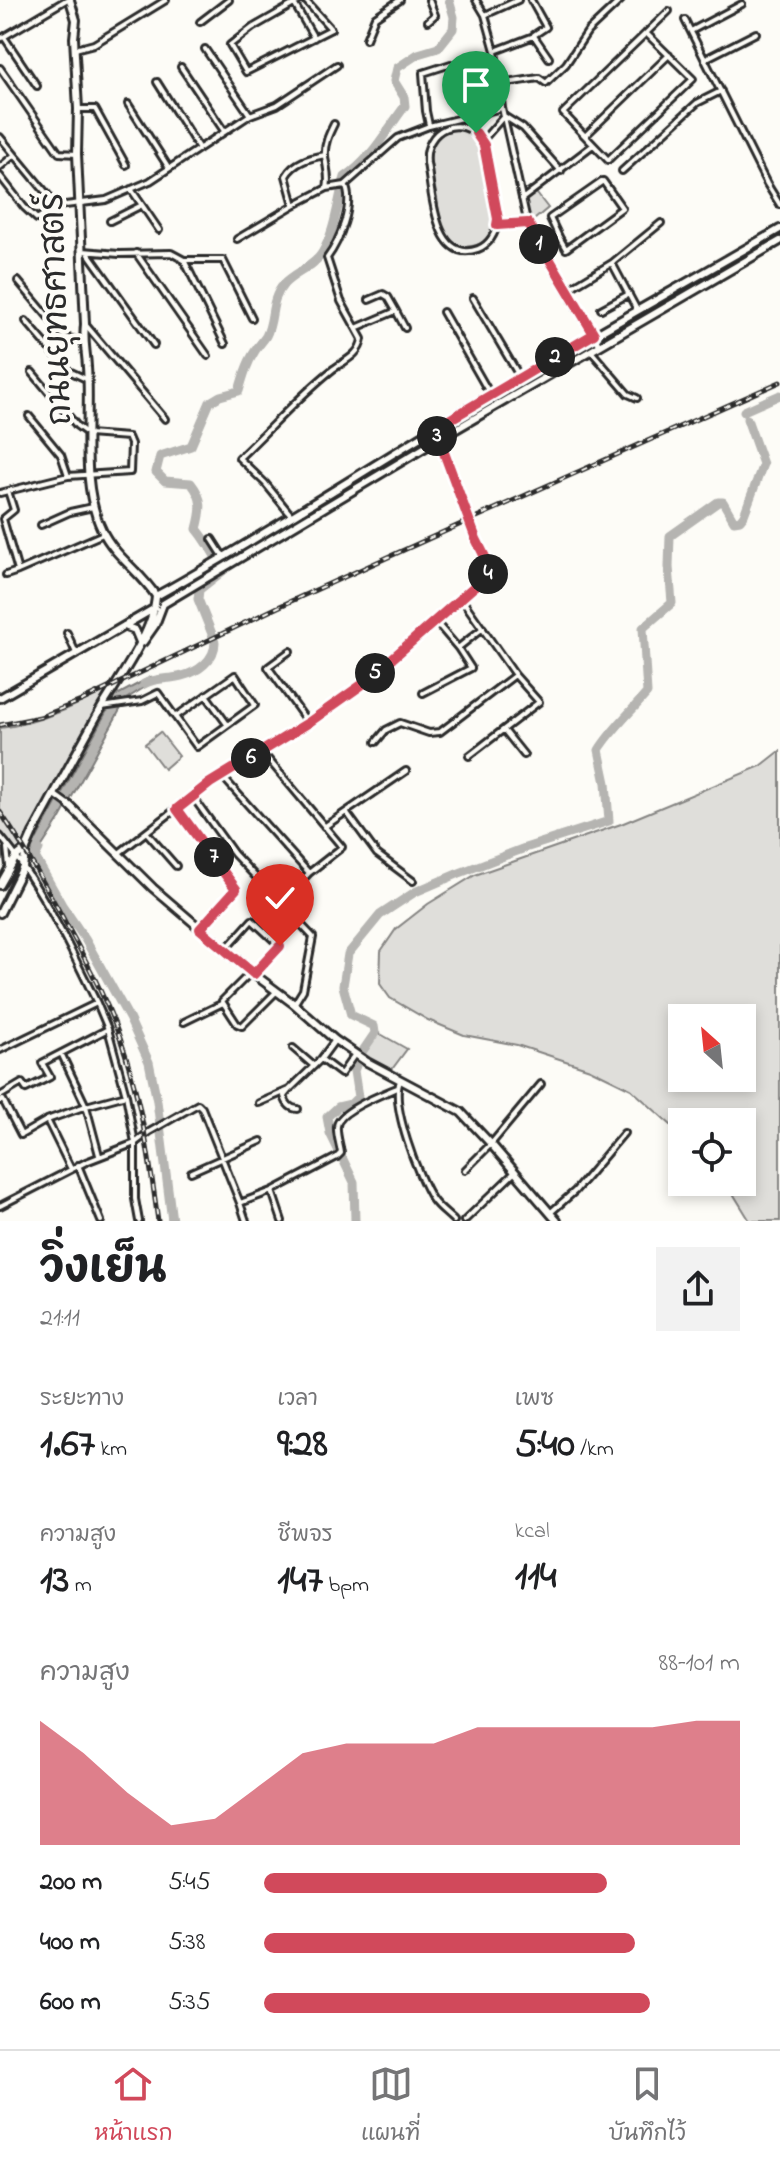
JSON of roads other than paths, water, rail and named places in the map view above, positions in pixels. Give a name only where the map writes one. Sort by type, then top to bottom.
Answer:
[{"type":"main road","name":"ถนนยุทธศาสตร์","points":[[68,0],[76,20],[77,154],[85,252],[83,342],[93,507],[103,534],[156,596]]},
{"type":"main road","points":[[139,645],[147,638],[163,604],[203,580],[291,515],[594,334],[780,229]]},
{"type":"main road","points":[[0,913],[23,867],[26,849],[139,645],[155,608],[156,596],[225,561],[780,241]]},
{"type":"main road","points":[[157,619],[178,595]]},
{"type":"main road","points":[[0,695],[155,608]]},
{"type":"main road","points":[[124,626],[135,630],[139,645]]},
{"type":"main road","points":[[69,805],[153,888],[335,1040],[400,1081],[461,1112],[557,1221]]},
{"type":"main road","points":[[0,885],[16,857],[26,849]]},
{"type":"street","points":[[37,86],[2,38],[68,0]]},
{"type":"street","points":[[75,49],[94,44],[166,0]]},
{"type":"street","points":[[214,0],[219,8]]},
{"type":"street","points":[[200,22],[229,0]]},
{"type":"street","points":[[303,0],[331,29],[246,72],[230,45],[293,2],[303,0]]},
{"type":"street","points":[[366,39],[375,17],[400,0]]},
{"type":"street","points":[[428,21],[435,15],[429,0]]},
{"type":"street","points":[[476,0],[485,15],[495,51],[502,108],[528,223],[600,346]]},
{"type":"street","points":[[485,15],[518,0]]},
{"type":"street","points":[[495,51],[534,36],[546,27],[531,0]]},
{"type":"street","points":[[500,84],[539,78],[546,83],[566,64],[588,31],[621,0]]},
{"type":"street","points":[[293,2],[314,38]]},
{"type":"street","points":[[690,31],[742,4]]},
{"type":"street","points":[[646,33],[693,79],[608,160],[563,113],[646,33],[669,11]]},
{"type":"street","points":[[685,20],[780,205]]},
{"type":"street","points":[[705,59],[756,33]]},
{"type":"street","points":[[534,36],[549,58]]},
{"type":"street","points":[[205,49],[250,115]]},
{"type":"street","points":[[585,136],[669,55]]},
{"type":"street","points":[[429,126],[423,73],[451,64],[455,68],[468,116]]},
{"type":"street","points":[[0,176],[37,219],[57,206],[106,200],[150,181],[224,131],[250,115],[277,105],[337,65]]},
{"type":"street","points":[[181,67],[224,131]]},
{"type":"street","points":[[0,68],[59,153],[77,154]]},
{"type":"street","points":[[157,82],[199,148]]},
{"type":"street","points":[[622,171],[697,103],[721,91]]},
{"type":"street","points":[[128,104],[169,168]]},
{"type":"street","points":[[237,239],[327,188],[343,186],[398,138],[429,126],[502,108]]},
{"type":"street","points":[[78,109],[95,109],[126,165]]},
{"type":"street","points":[[504,116],[523,128],[561,171]]},
{"type":"street","points":[[482,141],[504,116]]},
{"type":"street","points":[[327,188],[330,178],[325,155],[327,138],[334,124]]},
{"type":"street","points":[[462,127],[476,133],[482,141],[497,225],[493,238],[486,245],[462,250],[449,244],[441,234],[427,154],[429,144],[438,132],[447,128],[462,127]]},
{"type":"street","points":[[0,137],[57,206]]},
{"type":"street","points":[[522,199],[593,145]]},
{"type":"street","points":[[294,205],[287,173],[308,158],[325,155]]},
{"type":"street","points":[[0,167],[14,156]]},
{"type":"street","points":[[603,181],[622,208],[566,249],[559,237],[550,218],[603,181]]},
{"type":"street","points":[[291,515],[239,458],[320,380],[356,354],[361,346],[362,339],[341,301],[327,258],[347,217],[349,192],[343,186]]},
{"type":"street","points":[[131,189],[159,230]]},
{"type":"street","points":[[110,221],[142,205]]},
{"type":"street","points":[[497,225],[528,223]]},
{"type":"street","points":[[567,290],[612,263],[661,223]]},
{"type":"street","points":[[541,247],[559,237]]},
{"type":"street","points":[[85,252],[171,253],[184,260],[223,260],[252,318]]},
{"type":"street","points":[[85,252],[154,345]]},
{"type":"street","points":[[136,253],[208,356]]},
{"type":"street","points":[[184,260],[225,344]]},
{"type":"street","points":[[612,263],[637,310]]},
{"type":"street","points":[[18,281],[65,337],[83,342]]},
{"type":"street","points":[[369,300],[383,294],[388,297],[405,328]]},
{"type":"street","points":[[601,309],[629,294]]},
{"type":"street","points":[[473,298],[521,379]]},
{"type":"street","points":[[356,328],[396,311]]},
{"type":"street","points":[[443,312],[491,396]]},
{"type":"street","points":[[26,321],[69,371],[87,379]]},
{"type":"street","points":[[85,324],[165,419]]},
{"type":"street","points":[[591,351],[628,394],[637,398]]},
{"type":"street","points":[[0,493],[68,476],[130,472],[131,444],[128,437],[88,434],[77,426],[32,372]]},
{"type":"street","points":[[29,416],[61,455],[68,476]]},
{"type":"street","points":[[119,853],[222,776],[263,753],[363,684],[492,571],[476,539],[439,439],[432,430]]},
{"type":"street","points":[[8,491],[14,510],[3,519],[18,571]]},
{"type":"street","points":[[41,525],[70,512],[93,507]]},
{"type":"street","points":[[6,575],[103,534]]},
{"type":"street","points":[[212,539],[225,561]]},
{"type":"street","points":[[461,598],[515,675],[539,702],[469,756]]},
{"type":"street","points":[[155,608],[163,604]]},
{"type":"street","points":[[423,693],[471,668],[435,621]]},
{"type":"street","points":[[458,648],[483,628]]},
{"type":"street","points":[[67,633],[76,653]]},
{"type":"street","points":[[290,651],[268,667],[308,723]]},
{"type":"street","points":[[104,706],[142,701],[158,693],[175,717],[197,747],[255,705],[235,675],[175,717]]},
{"type":"street","points":[[376,742],[386,730],[400,723],[429,733],[440,732],[515,675]]},
{"type":"street","points":[[206,695],[227,724]]},
{"type":"street","points":[[504,730],[524,755]]},
{"type":"street","points":[[263,753],[342,847],[309,873],[280,904]]},
{"type":"street","points":[[324,827],[406,771]]},
{"type":"street","points":[[222,776],[309,873]]},
{"type":"street","points":[[56,795],[69,805]]},
{"type":"street","points":[[193,797],[234,854],[313,937],[303,990],[294,1004]]},
{"type":"street","points":[[177,809],[236,889],[200,929]]},
{"type":"street","points":[[347,813],[377,854],[413,881]]},
{"type":"street","points":[[147,833],[176,866]]},
{"type":"street","points":[[1,838],[23,867],[55,920],[108,1029],[135,1143],[135,1199],[139,1221]]},
{"type":"street","points":[[1,838],[9,854],[9,868]]},
{"type":"street","points":[[184,1022],[223,1003],[280,946],[252,920],[225,950]]},
{"type":"street","points":[[223,1003],[237,1024],[242,1026],[276,992]]},
{"type":"street","points":[[0,1050],[97,1003]]},
{"type":"street","points":[[108,1029],[42,1063],[50,1077],[26,1089],[22,1083],[0,1098],[21,1135],[47,1120],[126,1095]]},
{"type":"street","points":[[298,1109],[291,1107],[284,1096],[321,1059],[335,1040]]},
{"type":"street","points":[[293,1048],[314,1066]]},
{"type":"street","points":[[61,1053],[86,1106],[99,1156]]},
{"type":"street","points":[[321,1059],[341,1074],[356,1055]]},
{"type":"street","points":[[400,1081],[397,1088],[398,1107],[415,1161],[432,1201],[454,1221]]},
{"type":"street","points":[[465,1170],[541,1084]]},
{"type":"street","points":[[240,1203],[272,1191],[339,1154],[337,1123],[341,1117],[397,1088]]},
{"type":"street","points":[[259,1103],[289,1090]]},
{"type":"street","points":[[0,1206],[78,1165],[135,1143],[198,1104],[246,1221]]},
{"type":"street","points":[[47,1120],[71,1169]]},
{"type":"street","points":[[550,1213],[575,1191],[624,1133]]},
{"type":"street","points":[[191,1172],[261,1141]]},
{"type":"street","points":[[78,1165],[101,1221]]},
{"type":"street","points":[[464,1221],[514,1173]]},
{"type":"street","points":[[272,1191],[282,1221]]},
{"type":"waterway","points":[[212,634],[198,599],[199,590],[223,571],[197,529],[201,505],[198,494],[191,483],[165,481],[156,472],[160,456],[191,446],[210,402],[239,391],[250,360],[269,330],[279,290],[319,258],[327,244],[345,177],[370,154],[405,106],[404,97],[394,81],[397,68],[418,54],[438,48],[453,29],[454,17],[449,0]]},
{"type":"waterway","points":[[744,411],[780,395]]},
{"type":"waterway","points":[[355,1221],[354,1182],[330,1133],[327,1117],[338,1107],[351,1104],[358,1097],[354,1071],[360,1055],[375,1033],[374,1026],[351,1015],[343,986],[348,954],[380,915],[415,892],[525,848],[609,821],[599,750],[647,693],[643,628],[672,603],[670,536],[718,502],[723,502],[734,521],[744,515],[763,464],[747,419]]},
{"type":"waterway","points":[[144,684],[194,672],[209,660],[215,642]]},
{"type":"waterway","points":[[39,849],[35,857],[129,1018],[149,1062],[172,1221]]},
{"type":"railway","points":[[0,725],[40,717],[81,701],[278,607],[780,382]]},
{"type":"railway","points":[[0,812],[68,927],[116,1027],[139,1107],[158,1221]]}]
